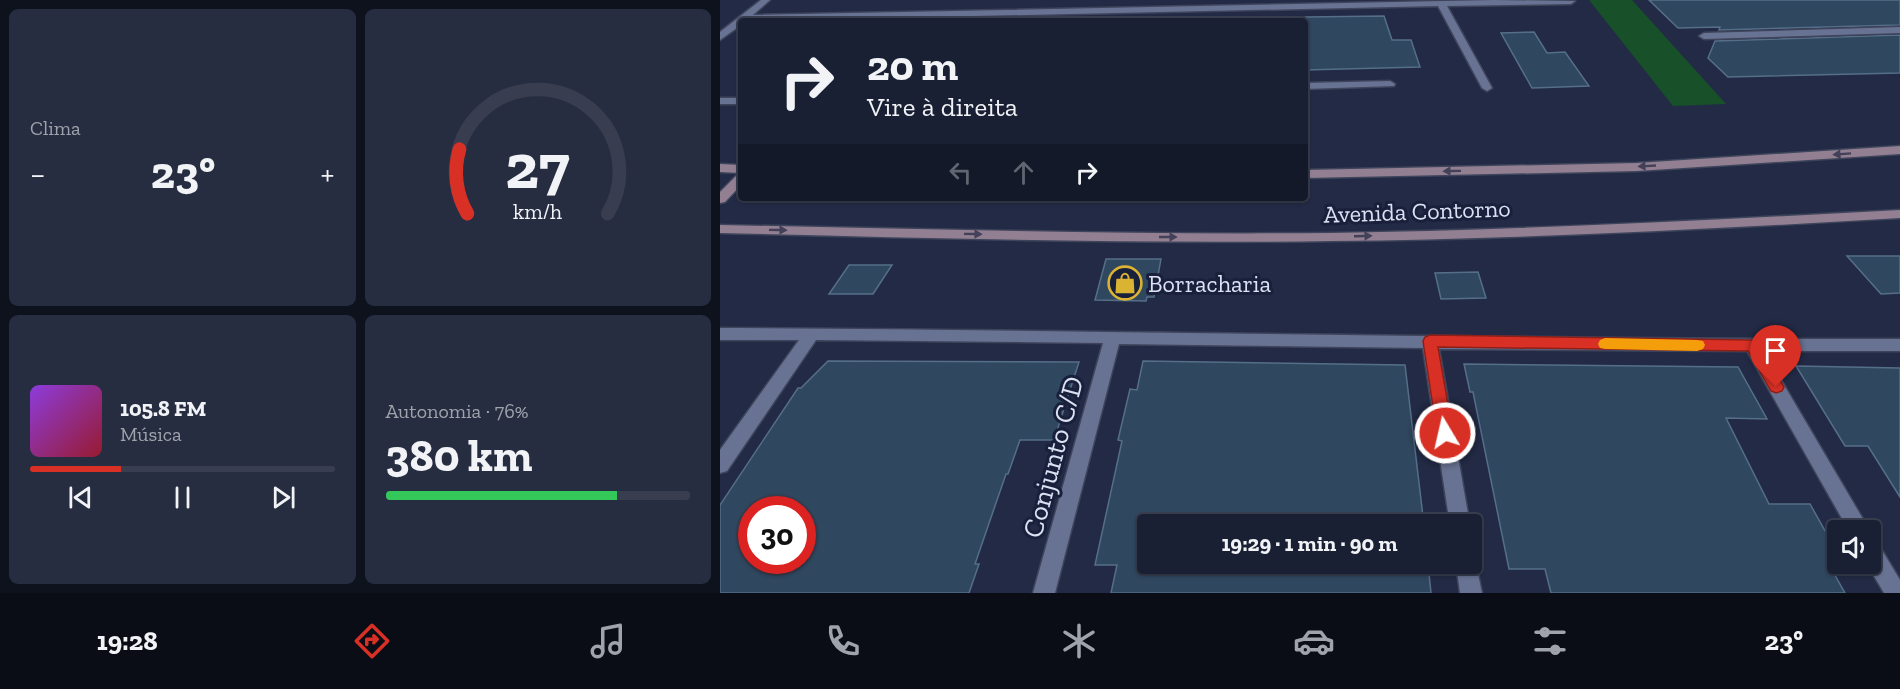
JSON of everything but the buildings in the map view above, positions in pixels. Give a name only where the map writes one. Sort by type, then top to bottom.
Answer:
[{"type":"main road","name":"Avenida Contorno","points":[[1308,174],[1637,167],[1900,150]]},
{"type":"main road","points":[[720,168],[738,170]]},
{"type":"main road","points":[[720,200],[738,181]]},
{"type":"main road","name":"Avenida Contorno","points":[[720,229],[1099,237],[1332,237],[1723,224],[1900,214]]},
{"type":"street","points":[[744,18],[766,0]]},
{"type":"street","points":[[744,18],[1571,1]]},
{"type":"street","points":[[1441,4],[1487,88]]},
{"type":"street","points":[[720,37],[738,23]]},
{"type":"street","points":[[1704,36],[1900,30]]},
{"type":"street","points":[[1308,86],[1390,84]]},
{"type":"street","points":[[720,102],[738,101]]},
{"type":"street","points":[[720,334],[1113,336],[1752,346],[1900,345]]},
{"type":"street","points":[[720,465],[812,334]]},
{"type":"street","name":"Conjunto C/D","points":[[1044,593],[1113,336]]},
{"type":"street","points":[[1430,341],[1458,514]]},
{"type":"street","points":[[1752,346],[1854,520]]},
{"type":"street","points":[[1881,568],[1896,593]]},
{"type":"street","points":[[1468,574],[1471,593]]},
{"type":"green space","points":[[1589,0],[1632,0],[1726,104],[1673,106]]},
{"type":"slow traffic","points":[[1605,344],[1697,345]]},
{"type":"place","name":"Borracharia","points":[[1125,283]]},
{"type":"route","points":[[1445,433],[1430,341],[1752,346],[1776,387]]}]
